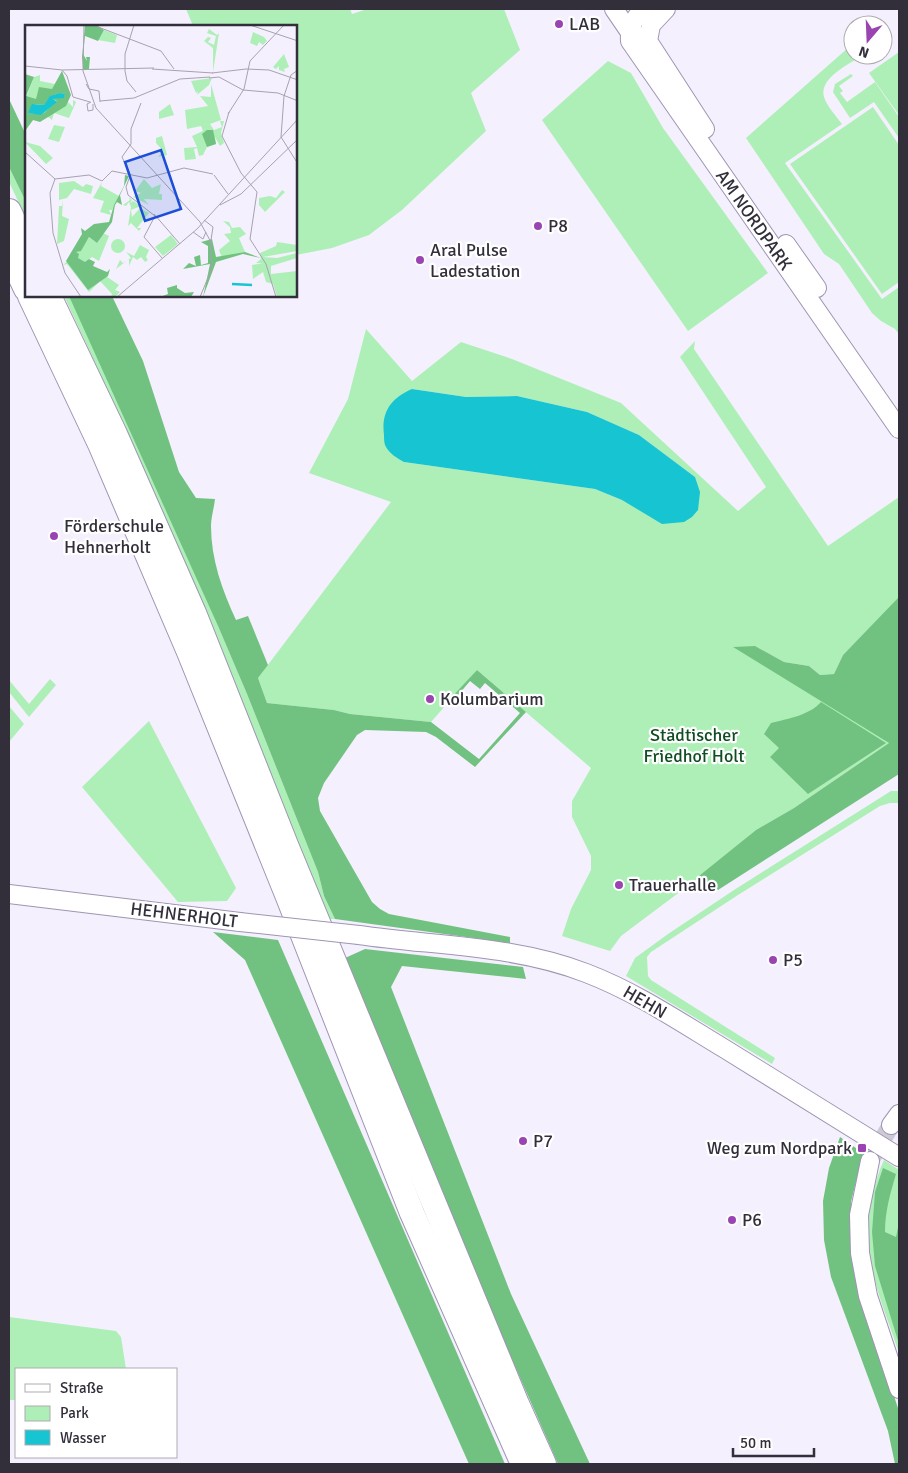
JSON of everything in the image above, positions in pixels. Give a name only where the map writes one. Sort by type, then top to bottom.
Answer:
[{"type":"highway","points":[[9,211],[25,246]]},
{"type":"highway","points":[[9,253],[25,287]]},
{"type":"highway","points":[[31,298],[100,444],[178,626],[288,897],[412,1212],[523,1464]]},
{"type":"highway","points":[[50,298],[115,434],[194,613],[290,855],[509,1386],[544,1464]]},
{"type":"street","points":[[614,9],[639,36]]},
{"type":"street","points":[[639,36],[635,17],[644,9]]},
{"type":"street","points":[[639,36],[666,9]]},
{"type":"street","name":"AM NORDPARK","points":[[899,408],[639,36],[630,42],[899,428]]},
{"type":"street","name":"HEHNERHOLT","points":[[9,894],[358,935]]},
{"type":"street","name":"HEHN","points":[[358,935],[454,945],[532,957],[585,973],[612,984],[661,1010],[899,1157]]},
{"type":"street","points":[[870,1161],[859,1215],[860,1253],[868,1296],[899,1389]]},
{"type":"green space","points":[[186,9],[350,9],[352,14],[367,9],[504,9],[520,50],[471,93],[486,131],[402,210],[369,235],[332,248],[298,255],[298,25],[193,25]]},
{"type":"green space","points":[[843,52],[843,65],[847,65],[829,79],[824,90],[827,104],[842,124],[785,163],[882,299],[899,287],[899,334],[872,313],[839,264],[824,254],[746,138]]},
{"type":"green space","points":[[899,52],[899,115],[869,73],[880,65],[893,65],[893,56]]},
{"type":"green space","points":[[608,61],[631,73],[663,128],[768,273],[688,331],[542,120]]},
{"type":"green space","points":[[851,74],[853,76],[839,86],[843,91],[840,93],[847,102],[875,82],[899,117],[899,138],[874,102],[850,118],[833,92],[835,84]]},
{"type":"green space","points":[[9,99],[25,133],[25,200],[9,167]]},
{"type":"green space","points":[[873,107],[899,145],[899,282],[882,294],[790,164]]},
{"type":"green space","points":[[9,167],[25,200],[25,216],[9,182]]},
{"type":"green space","points":[[65,298],[73,298],[218,626],[247,694],[318,872],[324,896],[335,919],[328,919],[201,605],[100,373]]},
{"type":"green space","points":[[70,298],[113,298],[143,361],[179,472],[196,498],[215,499],[211,526],[215,562],[222,586],[236,620],[248,616],[268,665],[258,678],[267,703],[431,722],[479,759],[520,713],[485,683],[480,689],[470,681],[453,701],[450,699],[477,670],[526,712],[475,767],[436,737],[426,732],[365,730],[357,735],[324,783],[318,798],[320,811],[372,902],[380,909],[389,914],[510,937],[510,943],[335,919],[324,896],[318,872],[247,694]]},
{"type":"green space","name":"Städtischer Friedhof Holt","points":[[366,329],[412,381],[461,342],[512,359],[621,403],[738,511],[766,487],[680,357],[695,341],[694,349],[828,546],[899,497],[899,598],[843,655],[834,674],[820,675],[809,666],[784,662],[755,646],[889,743],[794,808],[756,830],[697,879],[621,936],[610,951],[562,936],[571,909],[591,870],[591,856],[572,817],[572,801],[591,768],[477,670],[431,722],[267,703],[258,678],[391,502],[309,473],[348,399]],"holes":[[[412,389],[466,397],[517,396],[587,412],[639,435],[695,477],[622,500],[595,489],[404,462]]]},
{"type":"green space","points":[[898,598],[899,774],[718,890],[699,876],[756,830],[794,808],[889,743],[733,647],[755,646],[784,662],[809,666],[820,675],[834,674],[843,655]]},
{"type":"green space","points":[[50,679],[56,685],[29,717],[9,692],[9,680],[29,704]]},
{"type":"green space","points":[[821,702],[886,743],[808,794],[770,757],[779,748],[764,734],[771,723],[805,713]]},
{"type":"green space","points":[[9,706],[24,724],[9,742]]},
{"type":"green space","points":[[149,721],[236,888],[227,901],[178,902],[82,787]]},
{"type":"green space","points":[[891,791],[899,791],[899,803],[880,806],[738,895],[651,952],[647,957],[648,976],[651,980],[775,1058],[772,1064],[626,976],[635,958],[668,934]]},
{"type":"green space","points":[[213,932],[278,940],[505,1464],[469,1464],[245,960]]},
{"type":"green space","points":[[365,949],[523,967],[526,979],[402,966],[391,987],[511,1294],[590,1464],[558,1464],[474,1273],[345,958]]},
{"type":"green space","points":[[840,1137],[863,1153],[851,1202],[851,1247],[855,1279],[899,1411],[899,1464],[895,1464],[888,1431],[831,1277],[824,1240],[823,1201],[829,1168]]},
{"type":"green space","points":[[884,1160],[899,1170],[899,1353],[874,1279],[868,1249],[867,1235],[870,1207],[874,1187]]},
{"type":"green space","points":[[883,1168],[896,1174],[888,1203],[885,1232],[896,1237],[899,1223],[899,1344],[875,1266],[872,1232],[875,1192]]},
{"type":"green space","points":[[9,1317],[116,1331],[121,1337],[126,1368],[15,1368],[15,1400],[9,1400]]},
{"type":"water","points":[[412,389],[466,397],[517,396],[587,412],[639,435],[695,477],[700,492],[698,510],[684,522],[662,524],[622,500],[595,489],[404,462],[392,454],[385,446],[383,427],[386,413],[393,401]]},
{"type":"tunnel","points":[[870,1161],[891,1125]]},
{"type":"place","name":"LAB","points":[[559,24]]},
{"type":"place","name":"P8","points":[[538,226]]},
{"type":"place","name":"Aral Pulse Ladestation","points":[[420,260]]},
{"type":"place","name":"Förderschule Hehnerholt","points":[[54,536]]},
{"type":"place","name":"Kolumbarium","points":[[430,699]]},
{"type":"place","name":"Trauerhalle","points":[[619,885]]},
{"type":"place","name":"P5","points":[[773,960]]},
{"type":"place","name":"P7","points":[[523,1141]]},
{"type":"place","name":"Weg zum Nordpark","points":[[862,1148]]},
{"type":"place","name":"P6","points":[[732,1220]]}]
